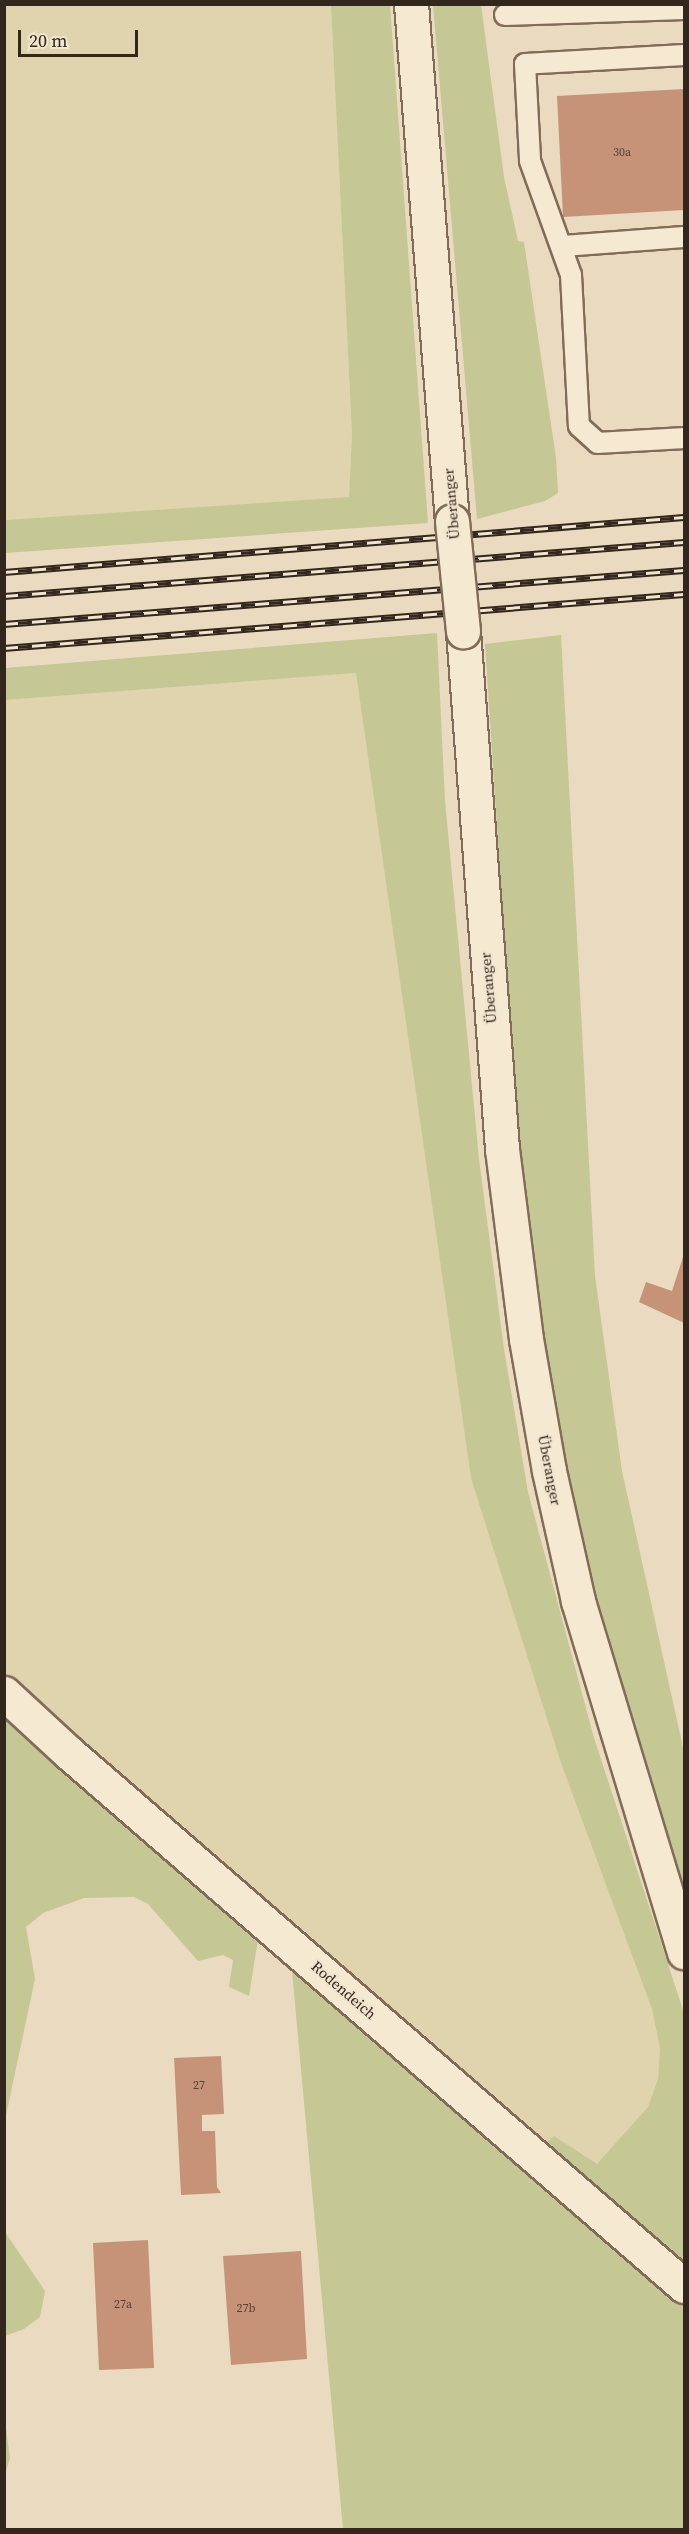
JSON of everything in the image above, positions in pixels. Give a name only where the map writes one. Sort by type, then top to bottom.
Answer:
[{"type":"street","name":"Überanger","points":[[411,4],[502,1149],[528,1350],[549,1471],[578,1601],[684,1952]]},
{"type":"street","name":"Rodendeich","points":[[4,1693],[69,1754],[684,2286]]},
{"type":"lane","points":[[505,15],[684,9]]},
{"type":"lane","points":[[684,55],[525,64],[530,160],[563,246],[571,275],[579,426],[598,443],[684,438]]},
{"type":"lane","points":[[563,246],[684,237]]},
{"type":"shaded area","points":[[5,5],[331,5],[352,434],[349,497],[5,520]]},
{"type":"shaded area","points":[[356,673],[471,1478],[652,2009],[660,2049],[658,2079],[648,2107],[597,2165],[554,2136],[541,2147],[5,1681],[4,700]]},
{"type":"green space","points":[[331,5],[390,5],[428,523],[5,553],[5,520],[349,497],[352,434]]},
{"type":"green space","points":[[433,5],[481,5],[504,177],[518,241],[524,242],[556,458],[558,493],[545,501],[477,519]]},
{"type":"green space","points":[[437,633],[445,801],[479,1159],[504,1349],[528,1492],[594,1738],[684,2013],[684,2273],[541,2147],[554,2136],[597,2164],[648,2107],[658,2079],[660,2049],[652,2009],[561,1763],[471,1478],[356,673],[5,700],[5,668]]},
{"type":"green space","points":[[561,635],[595,1276],[622,1471],[684,1752],[684,1905],[597,1606],[563,1471],[538,1334],[518,1146],[485,644]]},
{"type":"green space","points":[[4,1703],[252,1927],[258,1939],[249,1996],[229,1987],[233,1960],[223,1955],[198,1961],[148,1904],[134,1897],[84,1898],[43,1913],[26,1927],[35,1979],[5,2120]]},
{"type":"green space","points":[[291,1960],[684,2301],[684,2529],[343,2529]]},
{"type":"green space","points":[[5,2232],[45,2291],[40,2317],[24,2329],[5,2336]]},
{"type":"green space","points":[[4,2413],[10,2458],[5,2474],[4,2474]]},
{"type":"building","points":[[684,89],[684,210],[563,217],[557,96]]},
{"type":"building","points":[[684,1254],[684,1323],[639,1302],[646,1282],[672,1291]]},
{"type":"building","points":[[221,2056],[224,2114],[202,2115],[202,2131],[215,2131],[217,2187],[221,2193],[181,2195],[174,2058]]},
{"type":"building","points":[[148,2240],[154,2368],[99,2370],[93,2243]]},
{"type":"building","points":[[301,2251],[307,2359],[231,2365],[223,2256]]},
{"type":"railway","points":[[4,572],[684,517]]},
{"type":"railway","points":[[4,596],[684,542]]},
{"type":"railway","points":[[4,624],[684,570]]},
{"type":"railway","points":[[4,648],[684,594]]}]
